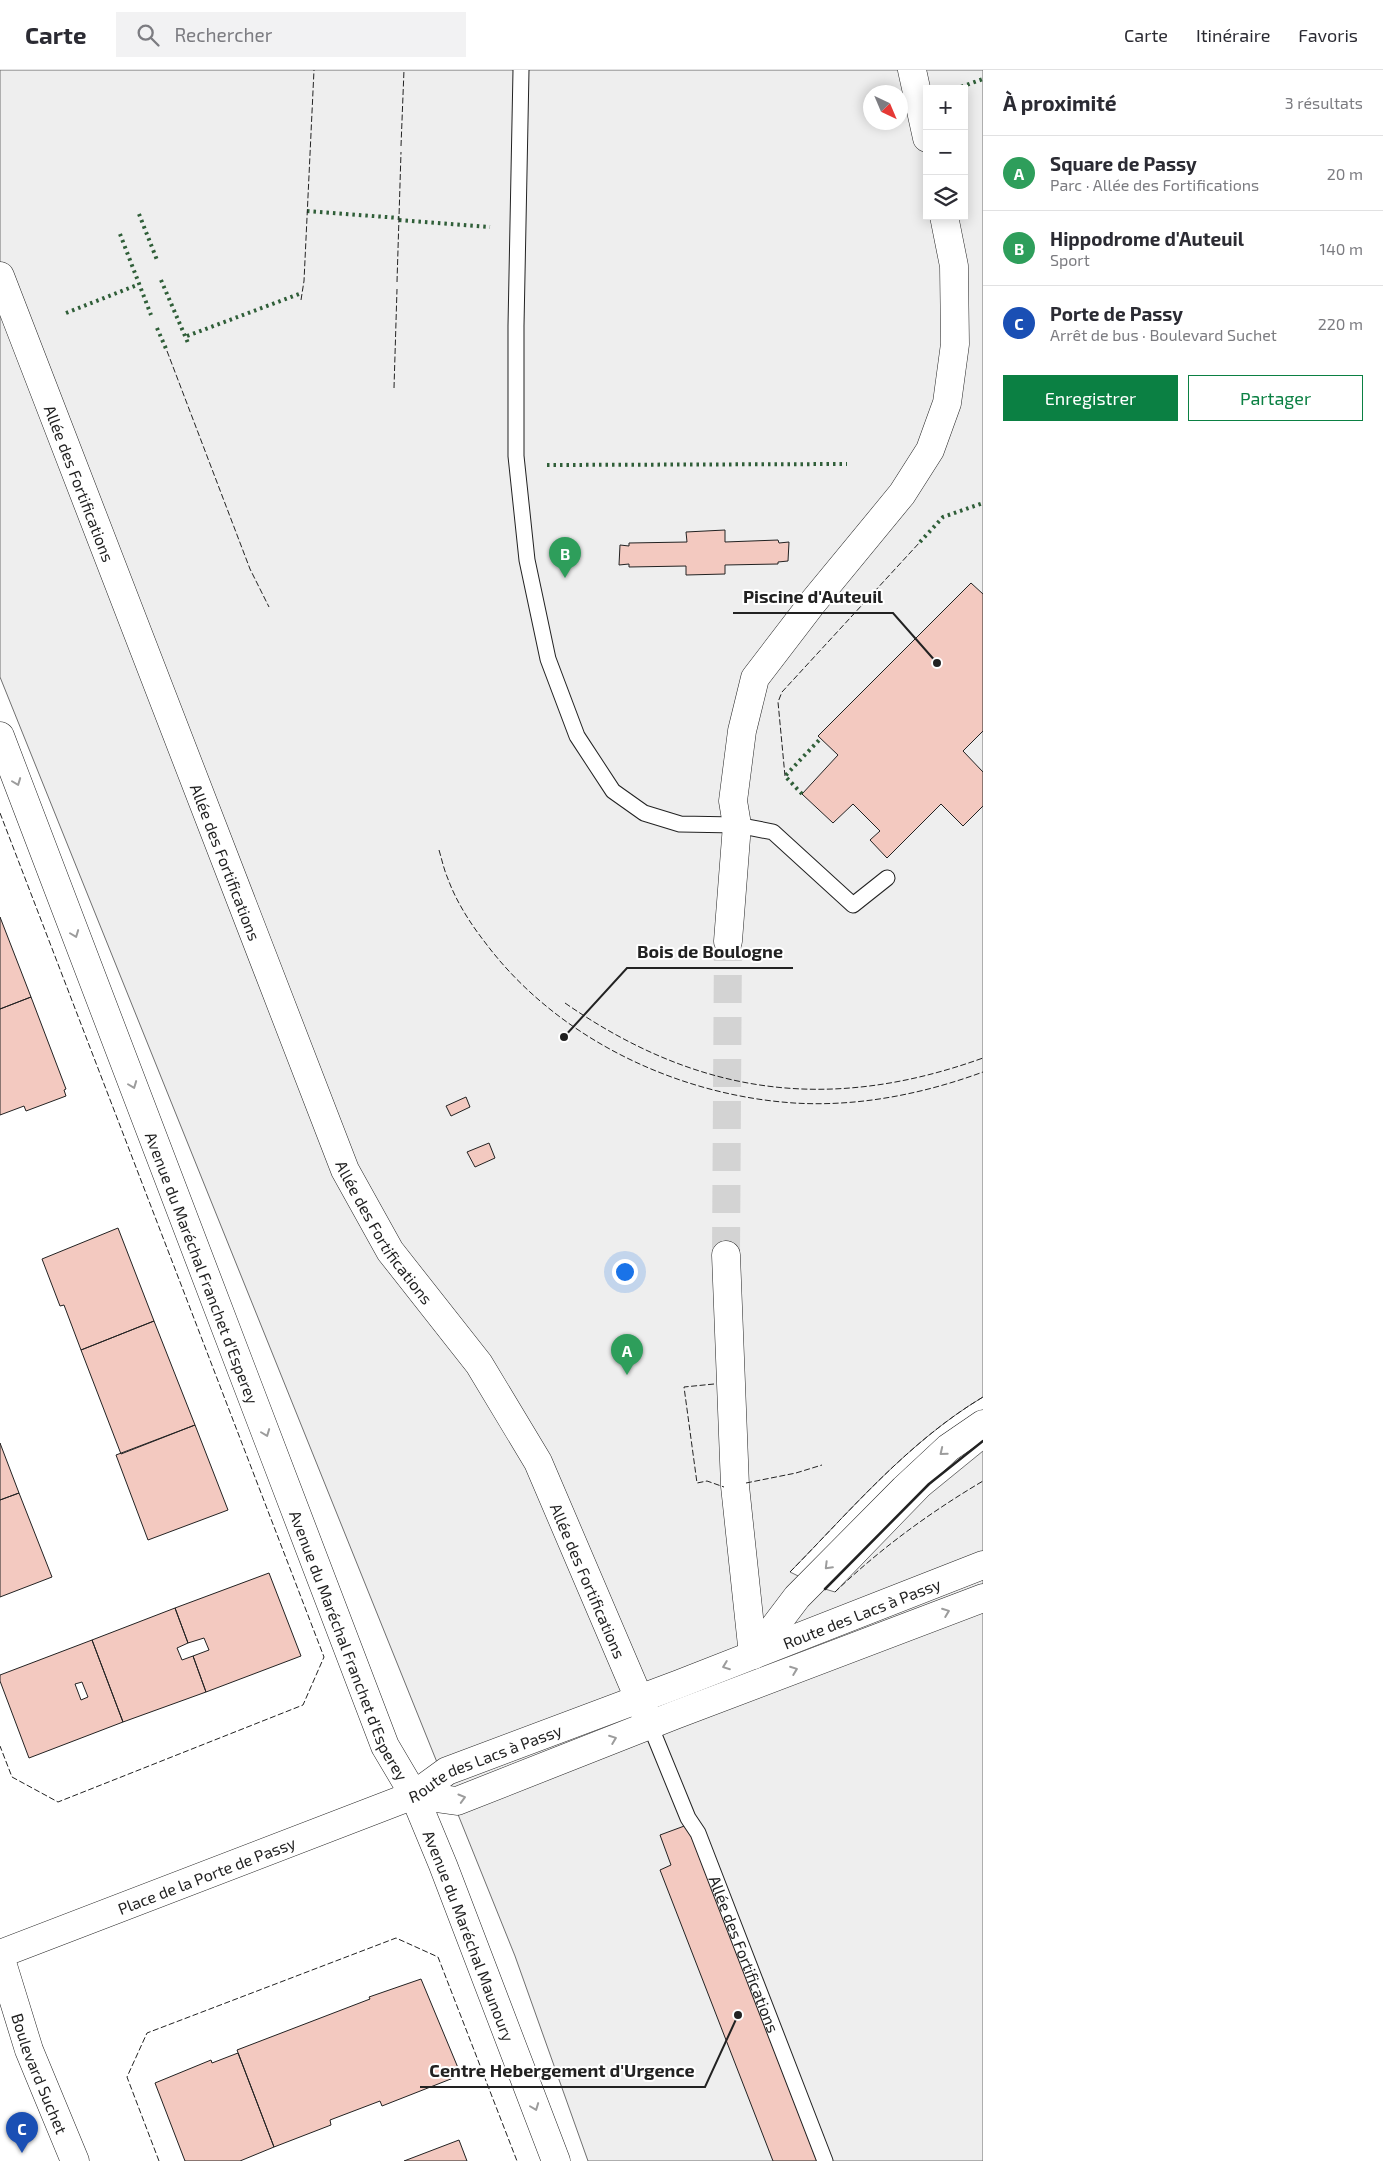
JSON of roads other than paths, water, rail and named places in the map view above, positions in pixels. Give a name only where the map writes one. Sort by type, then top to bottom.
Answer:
[{"type":"main road","points":[[912,70],[925,130]]},
{"type":"main road","points":[[728,941],[737,825],[733,801],[742,730],[756,678],[814,601],[902,494],[930,450],[947,403],[955,344],[954,266],[945,220]]},
{"type":"main road","name":"Allée des Fortifications","points":[[0,276],[345,1170],[390,1251],[479,1364],[538,1462],[650,1725]]},
{"type":"main road","name":"Avenue du Maréchal Franchet d'Esperey","points":[[0,736],[385,1746],[414,1795]]},
{"type":"main road","points":[[726,1256],[735,1486],[753,1655]]},
{"type":"main road","points":[[753,1655],[796,1597],[904,1489],[948,1448],[983,1424]]},
{"type":"main road","name":"Route des Lacs à Passy","points":[[414,1795],[447,1770],[640,1699],[983,1566]]},
{"type":"main road","name":"Route des Lacs à Passy","points":[[414,1795],[457,1801],[983,1598]]},
{"type":"main road","name":"Place de la Porte de Passy","points":[[0,1955],[414,1795]]},
{"type":"main road","name":"Avenue du Maréchal Maunoury","points":[[414,1795],[556,2161]]},
{"type":"main road","name":"Boulevard Suchet","points":[[0,1955],[29,2050],[75,2161]]},
{"type":"lane","points":[[521,70],[516,326],[516,456],[527,560],[548,659],[577,736],[613,791],[644,813],[680,824],[737,825],[774,832],[853,905],[887,878]]},
{"type":"lane","name":"Allée des Fortifications","points":[[650,1725],[688,1818],[698,1833],[825,2161]]},
{"type":"tunnel","points":[[726,1255],[728,941]]},
{"type":"place","name":"Hippodrome d'Auteuil","points":[[565,578]]},
{"type":"place","name":"Piscine d'Auteuil","points":[[937,663]]},
{"type":"place","name":"Bois de Boulogne","points":[[564,1037]]},
{"type":"place","name":"Square de Passy","points":[[627,1375]]},
{"type":"place","name":"Centre Hebergement d'Urgence","points":[[738,2015]]},
{"type":"place","name":"Porte de Passy","points":[[22,2153]]}]
